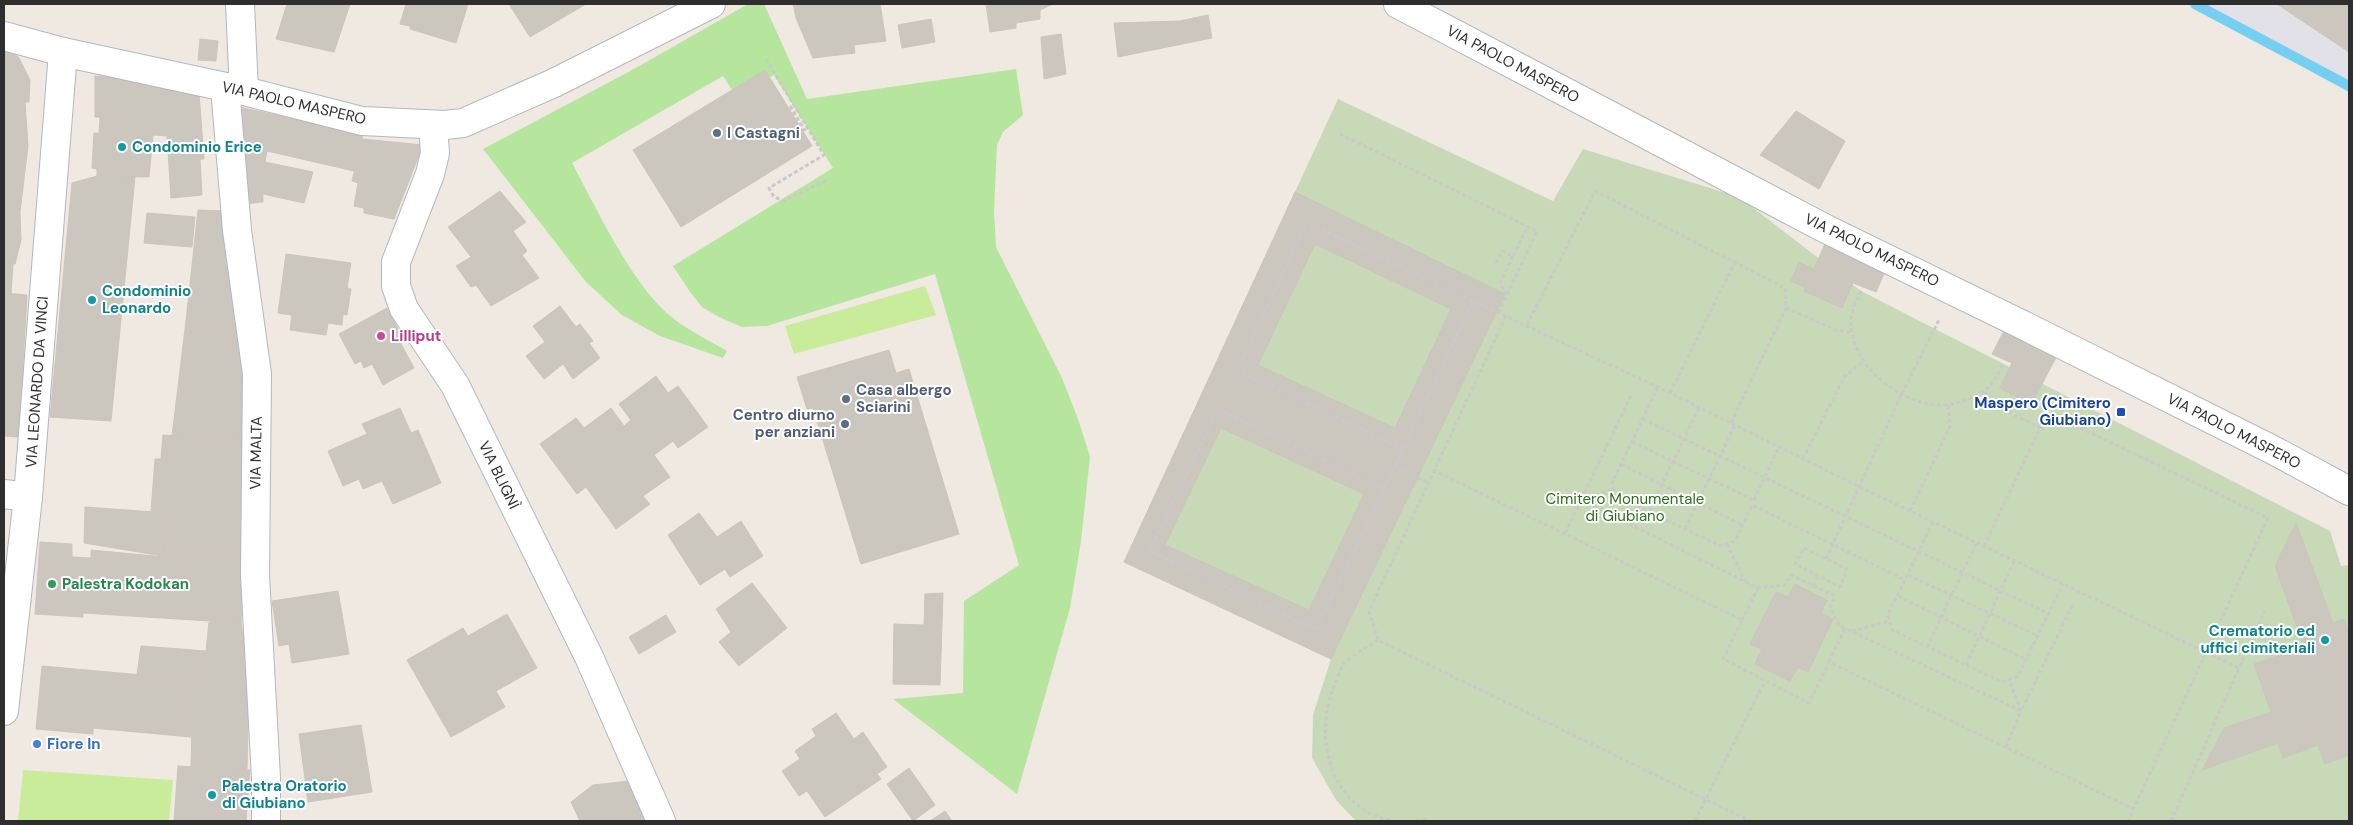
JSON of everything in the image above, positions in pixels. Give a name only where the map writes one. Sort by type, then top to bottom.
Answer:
[{"type":"street","name":"VIA MALTA","points":[[240,4],[234,89],[237,230],[257,374],[255,575],[266,778],[266,821]]},
{"type":"street","name":"VIA PAOLO MASPERO","points":[[4,36],[62,52],[234,89],[362,121],[433,125],[463,123],[545,87],[711,4]]},
{"type":"street","name":"VIA PAOLO MASPERO","points":[[1398,4],[1828,230],[1954,290],[2273,450],[2349,491]]},
{"type":"street","name":"VIA LEONARDO DA VINCI","points":[[4,711],[16,496],[62,52]]},
{"type":"street","name":"VIA BLIGNÌ","points":[[433,125],[435,153],[430,174],[396,262],[396,286],[404,309],[455,385],[589,657],[661,821]]},
{"type":"path","points":[[766,59],[824,155],[769,188],[774,197],[784,201],[829,179]]},
{"type":"path","points":[[790,106],[804,130],[807,128]]},
{"type":"path","points":[[1340,134],[1537,231],[1499,312]]},
{"type":"path","points":[[1527,325],[1595,191],[1785,288],[1786,308],[1685,529]]},
{"type":"path","points":[[1402,450],[1237,370],[1307,223],[1658,387],[1858,486],[2239,668]]},
{"type":"path","points":[[1506,296],[1500,283],[1528,226]]},
{"type":"path","points":[[1496,263],[1502,250],[1513,256]]},
{"type":"path","points":[[1670,393],[1735,262]]},
{"type":"path","points":[[1826,559],[1902,393],[1954,290]]},
{"type":"path","points":[[1861,291],[1851,320],[1852,333],[1862,362],[1886,384],[1902,393],[1922,402],[1948,404],[1984,391],[1995,379],[2003,364]]},
{"type":"path","points":[[1384,488],[1218,409],[1150,551],[1316,630],[1384,488],[1394,466],[1473,301]]},
{"type":"path","points":[[1786,308],[1836,330],[1852,333]]},
{"type":"path","points":[[1506,316],[1369,611],[1378,640],[1750,821]]},
{"type":"path","points":[[1803,458],[1844,377],[1862,362]]},
{"type":"path","points":[[1658,387],[1612,484],[1616,496],[1721,546],[1735,541],[1779,447]]},
{"type":"path","points":[[1984,391],[1993,404],[2040,428]]},
{"type":"path","points":[[1565,533],[1631,396]]},
{"type":"path","points":[[1910,511],[1950,427],[1948,404]]},
{"type":"path","points":[[1649,511],[1699,408]]},
{"type":"path","points":[[1984,546],[2040,428],[2060,418],[2268,518],[2204,652],[2128,821]]},
{"type":"path","points":[[1643,419],[2049,614]]},
{"type":"path","points":[[1632,442],[1754,500]]},
{"type":"path","points":[[1621,464],[1742,525]]},
{"type":"path","points":[[1394,466],[1428,482]]},
{"type":"path","points":[[1433,470],[1742,620]]},
{"type":"path","points":[[1581,500],[1614,489]]},
{"type":"path","points":[[1581,500],[1758,588],[1785,585],[1791,575],[1835,596],[1830,608],[1840,626],[2021,711]]},
{"type":"path","points":[[1752,505],[1905,580]]},
{"type":"path","points":[[1934,522],[1888,614],[1892,630],[1927,647],[2002,682],[2018,676],[2063,584]]},
{"type":"path","points":[[1927,647],[1950,595],[1977,542]]},
{"type":"path","points":[[1727,544],[1745,582]]},
{"type":"path","points":[[1804,548],[1826,559],[1847,569],[1840,587],[1795,564],[1804,548]]},
{"type":"path","points":[[1966,665],[2014,560]]},
{"type":"path","points":[[1908,575],[2038,636]]},
{"type":"path","points":[[1813,586],[1818,576]]},
{"type":"path","points":[[1758,588],[1723,659],[1809,703],[1845,628]]},
{"type":"path","points":[[1897,596],[2027,660]]},
{"type":"path","points":[[2006,747],[2072,604]]},
{"type":"path","points":[[2173,821],[2266,610]]},
{"type":"path","points":[[1851,631],[1890,621]]},
{"type":"path","points":[[1378,640],[1344,664],[1325,717],[1324,742],[1329,765],[1340,784],[1355,803],[1377,818],[1393,821]]},
{"type":"path","points":[[1829,662],[2134,809]]},
{"type":"path","points":[[2009,679],[2021,711]]},
{"type":"path","points":[[1695,821],[1765,681]]},
{"type":"path","points":[[1416,821],[1429,821]]},
{"type":"shaded area","points":[[2193,4],[2349,4],[2349,93]]},
{"type":"green space","points":[[748,4],[764,4],[807,99],[1016,69],[1023,115],[1003,132],[997,145],[994,211],[996,247],[1062,378],[1090,457],[1081,541],[1070,608],[1017,794],[893,699],[963,693],[964,601],[1019,565],[935,274],[767,326],[742,327],[702,307],[673,266],[833,168],[774,75],[736,96],[723,76],[572,163],[617,247],[644,288],[674,319],[727,351],[723,358],[660,336],[622,315],[586,282],[483,149],[634,69]]},
{"type":"green space","name":"Cimitero Monumentale di Giubiano","points":[[1338,99],[1553,201],[1583,149],[1739,197],[1861,291],[2330,531],[2341,566],[2349,565],[2349,821],[1356,821],[1336,800],[1312,758],[1313,715],[1331,659],[1124,562]]},
{"type":"green space","points":[[925,286],[936,315],[794,354],[785,326]]},
{"type":"green space","points":[[23,770],[173,780],[169,821],[18,821]]},
{"type":"building","points":[[287,4],[350,4],[334,52],[276,39]]},
{"type":"building","points":[[406,4],[468,4],[456,43],[410,29],[410,26],[400,24]]},
{"type":"building","points":[[509,4],[586,4],[530,37]]},
{"type":"building","points":[[793,4],[880,4],[886,41],[854,45],[855,53],[813,58],[796,18]]},
{"type":"building","points":[[986,4],[1053,4],[1040,10],[1040,19],[1016,23],[1016,28],[990,32]]},
{"type":"building","points":[[2277,4],[2349,4],[2349,52]]},
{"type":"building","points":[[1208,15],[1212,38],[1118,57],[1114,23],[1180,21]]},
{"type":"building","points":[[931,19],[935,42],[902,48],[898,25]]},
{"type":"building","points":[[1061,34],[1066,74],[1044,79],[1041,37]]},
{"type":"building","points":[[200,39],[218,41],[216,61],[198,60]]},
{"type":"building","points":[[4,45],[19,58],[30,80],[29,102],[25,102],[28,146],[20,212],[21,240],[15,264],[13,264],[11,294],[4,293]]},
{"type":"building","points":[[765,70],[812,146],[681,227],[633,150]]},
{"type":"building","name":"Condominio Erice","points":[[95,76],[155,81],[155,87],[199,93],[204,159],[200,159],[202,195],[171,198],[167,136],[153,135],[149,177],[97,176],[97,169],[92,168],[94,133],[99,133],[100,117],[95,117]]},
{"type":"building","points":[[239,107],[363,134],[354,171],[267,151],[264,168],[240,167]]},
{"type":"building","points":[[1796,111],[1845,141],[1819,189],[1760,155]]},
{"type":"building","points":[[362,139],[423,145],[394,219],[364,213],[364,208],[354,206],[358,183],[352,181]]},
{"type":"building","points":[[265,162],[313,172],[304,203],[263,194],[263,202],[246,204],[243,167],[264,168]]},
{"type":"building","name":"Condominio Leonardo","points":[[97,176],[135,177],[111,421],[50,417],[72,183]]},
{"type":"building","points":[[500,191],[526,222],[513,231],[527,251],[522,255],[539,278],[491,306],[476,285],[471,287],[456,266],[471,257],[448,227]]},
{"type":"building","points":[[1295,192],[1505,294],[1331,659],[1124,562]],"holes":[[[1315,244],[1451,309],[1395,428],[1258,365]],[[1221,428],[1364,494],[1309,610],[1165,545]]]},
{"type":"building","points":[[198,210],[228,211],[241,325],[186,321]]},
{"type":"building","points":[[147,213],[195,217],[192,247],[144,243]]},
{"type":"building","points":[[1827,239],[1888,265],[1876,292],[1853,283],[1842,308],[1804,291],[1805,287],[1791,281],[1799,262],[1814,269]]},
{"type":"building","points":[[286,254],[351,263],[347,288],[351,289],[347,315],[343,314],[342,325],[328,323],[326,335],[290,330],[292,315],[278,313]]},
{"type":"building","points":[[4,293],[27,295],[25,330],[4,330]]},
{"type":"building","points":[[560,306],[576,327],[580,324],[593,341],[589,343],[600,358],[573,379],[563,364],[544,379],[526,356],[545,342],[533,326]]},
{"type":"building","points":[[387,308],[404,340],[400,342],[414,368],[383,385],[372,364],[364,368],[361,361],[355,364],[339,334]]},
{"type":"building","points":[[186,321],[241,325],[252,440],[172,436]]},
{"type":"building","points":[[2007,325],[2060,350],[2031,405],[2000,388],[2012,363],[1992,354]]},
{"type":"building","points":[[4,330],[25,330],[22,380],[4,378]]},
{"type":"building","points":[[889,350],[896,373],[909,369],[959,534],[861,564],[813,408],[807,409],[797,377]]},
{"type":"building","points":[[656,376],[668,393],[678,386],[708,427],[678,448],[673,441],[654,455],[670,477],[643,496],[650,504],[616,529],[586,487],[577,494],[540,444],[576,418],[584,428],[611,408],[624,426],[631,420],[619,404]]},
{"type":"building","points":[[4,378],[22,380],[18,437],[4,436]]},
{"type":"building","points":[[400,408],[411,433],[418,430],[441,483],[393,504],[382,481],[363,489],[359,479],[343,486],[328,451],[367,434],[362,424]]},
{"type":"building","points":[[163,435],[252,440],[242,557],[187,553],[186,559],[163,556],[168,513],[151,512],[155,459],[161,459]]},
{"type":"building","points":[[85,507],[168,513],[163,556],[84,543]]},
{"type":"building","points":[[699,513],[717,537],[741,521],[763,556],[730,577],[725,569],[700,585],[668,535]]},
{"type":"building","name":"Crematorio ed uffici cimiteriali","points":[[2296,523],[2333,623],[2344,619],[2349,633],[2349,755],[2325,764],[2318,745],[2283,758],[2278,743],[2202,770],[2224,728],[2271,712],[2254,664],[2304,647],[2275,566]]},
{"type":"building","points":[[40,542],[72,544],[72,557],[91,558],[91,550],[186,559],[187,553],[242,557],[241,623],[83,613],[83,617],[35,614]]},
{"type":"building","points":[[752,583],[787,628],[739,666],[719,642],[731,632],[716,609]]},
{"type":"building","points":[[1795,584],[1827,600],[1821,613],[1833,619],[1808,672],[1798,667],[1790,681],[1755,664],[1762,649],[1750,644],[1776,592],[1788,597]]},
{"type":"building","points":[[338,591],[349,654],[292,663],[289,644],[279,646],[272,601]]},
{"type":"building","points":[[943,593],[940,685],[893,684],[894,624],[924,625],[925,594]]},
{"type":"building","points":[[507,614],[537,668],[496,691],[505,707],[451,737],[407,660],[463,628],[468,636]]},
{"type":"building","points":[[666,615],[676,632],[639,654],[629,637]]},
{"type":"building","points":[[209,622],[241,623],[248,668],[246,679],[249,679],[247,770],[191,766],[192,731],[181,730],[186,679],[198,680],[199,661],[205,661]]},
{"type":"building","points":[[141,646],[206,651],[205,661],[199,661],[198,680],[137,675]]},
{"type":"building","points":[[42,666],[186,679],[181,730],[192,731],[191,737],[93,728],[93,734],[36,729]]},
{"type":"building","points":[[836,713],[854,739],[863,732],[887,767],[877,774],[881,779],[825,817],[807,791],[799,796],[782,771],[800,759],[795,751],[816,736],[812,729]]},
{"type":"building","points":[[361,725],[372,792],[308,802],[299,734]]},
{"type":"building","name":"Palestra Oratorio di Giubiano","points":[[178,766],[250,770],[246,821],[174,821]]},
{"type":"building","points":[[909,768],[935,805],[913,821],[887,784]]},
{"type":"building","points":[[629,781],[646,821],[580,821],[571,802],[593,785]]},
{"type":"building","points":[[945,811],[952,821],[930,821]]},
{"type":"waterway","points":[[2195,4],[2349,86]]},
{"type":"place","name":"I Castagni","points":[[717,133]]},
{"type":"place","name":"Condominio Erice","points":[[122,147]]},
{"type":"place","name":"Condominio Leonardo","points":[[92,300]]},
{"type":"place","name":"Lilliput","points":[[381,336]]},
{"type":"place","name":"Casa albergo Sciarini","points":[[846,399]]},
{"type":"place","name":"Maspero (Cimitero Giubiano)","points":[[2121,412]]},
{"type":"place","name":"Centro diurno per anziani","points":[[845,424]]},
{"type":"place","name":"Palestra Kodokan","points":[[52,584]]},
{"type":"place","name":"Crematorio ed uffici cimiteriali","points":[[2325,640]]},
{"type":"place","name":"Fiore In","points":[[37,744]]},
{"type":"place","name":"Palestra Oratorio di Giubiano","points":[[212,795]]}]
